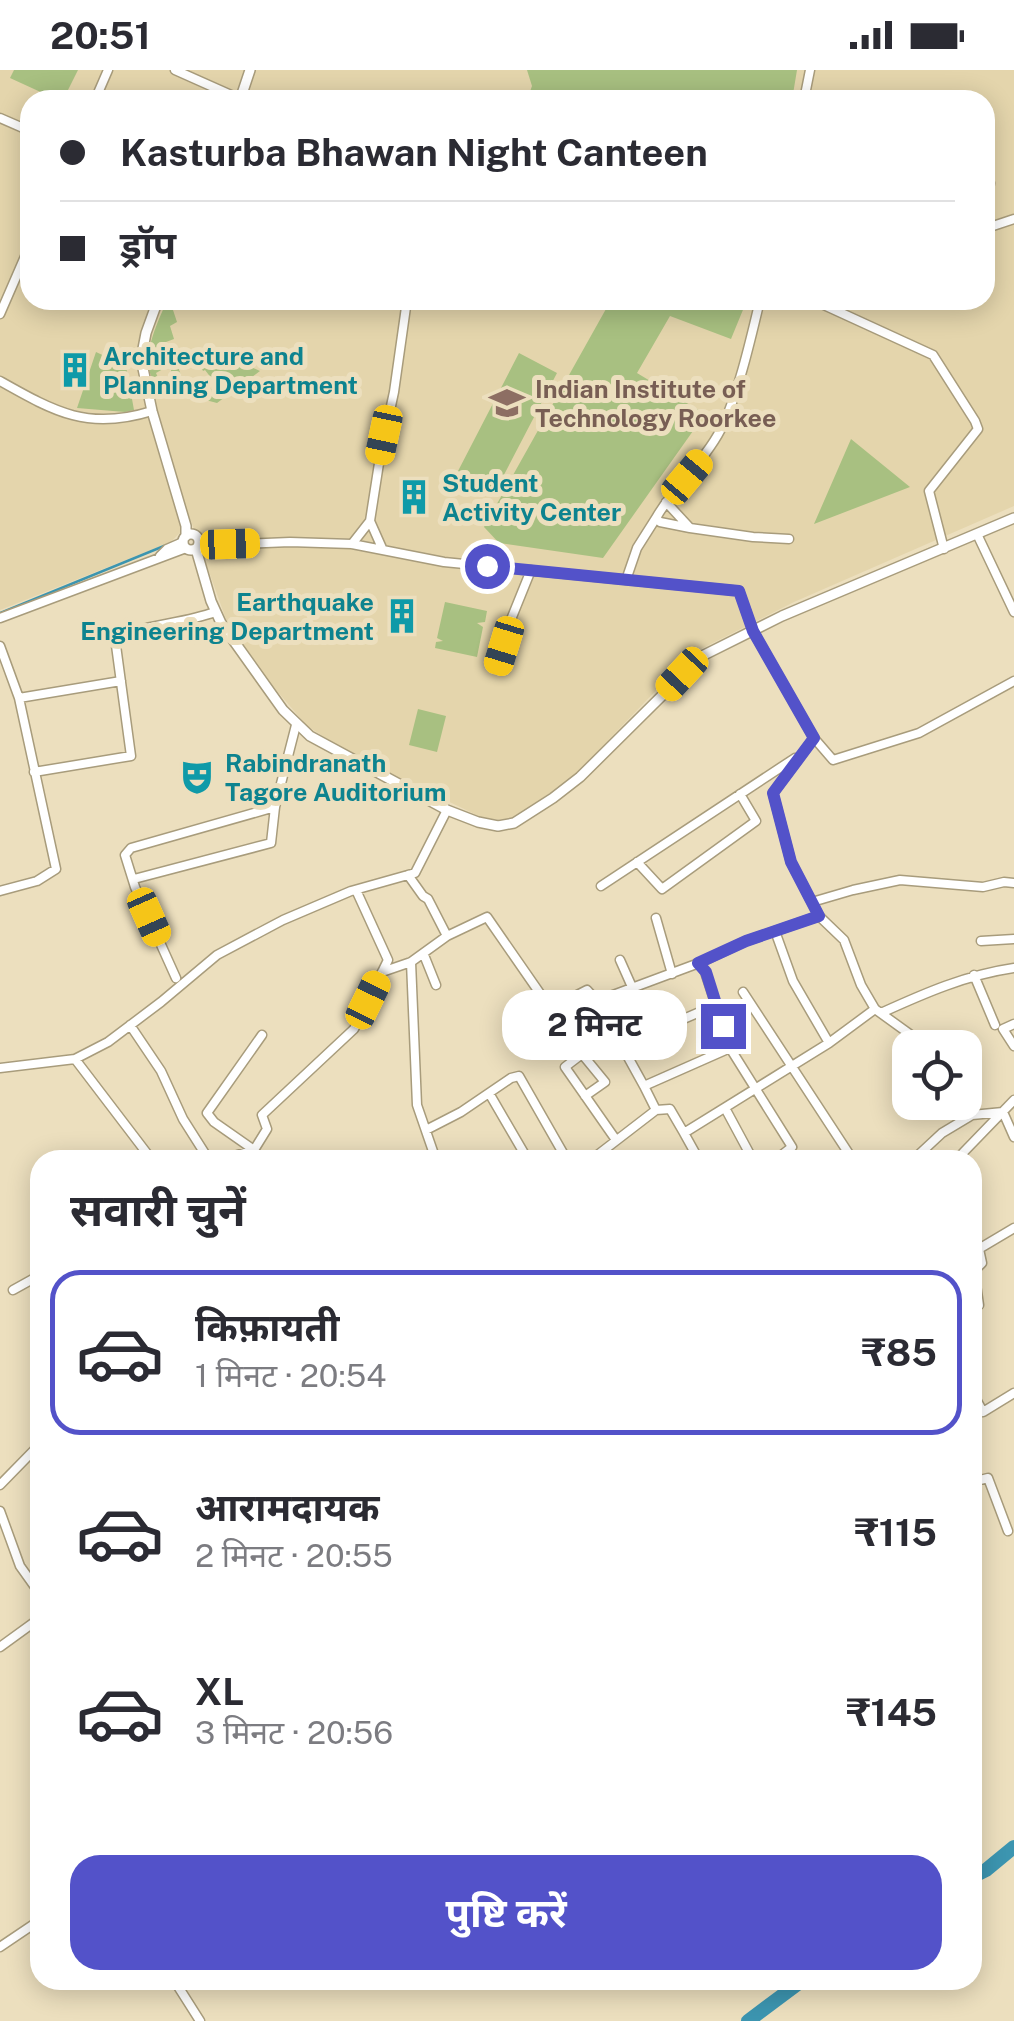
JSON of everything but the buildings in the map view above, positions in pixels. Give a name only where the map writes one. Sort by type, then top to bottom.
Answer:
[{"type":"street","points":[[175,70],[218,90]]},
{"type":"street","points":[[0,314],[20,268]]},
{"type":"street","points":[[154,310],[141,352],[152,411],[215,612],[296,725],[447,810],[478,822],[498,826],[514,823],[553,798],[702,656],[782,616],[1014,518]]},
{"type":"street","points":[[352,544],[370,521],[406,310]]},
{"type":"street","points":[[626,580],[637,548],[666,502],[721,430],[757,310]]},
{"type":"street","points":[[835,310],[933,355],[975,421],[978,429],[929,491],[944,549]]},
{"type":"street","points":[[0,382],[69,415],[98,420],[130,418],[152,411]]},
{"type":"street","points":[[666,502],[690,528]]},
{"type":"street","points":[[656,518],[690,528],[789,539]]},
{"type":"street","points":[[370,521],[382,548]]},
{"type":"street","points":[[977,534],[1014,612]]},
{"type":"street","points":[[0,618],[168,556],[190,540],[219,545],[352,544],[444,562],[739,591],[753,631],[814,738],[834,760],[919,733],[1014,681]]},
{"type":"street","points":[[496,670],[531,570]]},
{"type":"street","points":[[34,772],[131,756],[116,638],[215,612]]},
{"type":"street","points":[[0,646],[19,698],[56,869],[37,881],[0,892]]},
{"type":"street","points":[[19,698],[121,682]]},
{"type":"street","points":[[134,879],[270,842],[274,808],[296,725]]},
{"type":"street","points":[[814,738],[773,793],[791,862],[819,916],[844,940],[861,984],[878,1011],[904,1030]]},
{"type":"street","points":[[601,886],[803,753]]},
{"type":"street","points":[[637,862],[662,889],[756,820],[740,794]]},
{"type":"street","points":[[176,978],[125,855],[131,848],[274,808]]},
{"type":"street","points":[[0,1068],[75,1059],[108,1042],[217,955],[283,920],[356,890],[415,873],[447,810]]},
{"type":"street","points":[[408,875],[428,899],[447,936]]},
{"type":"street","points":[[812,902],[900,880],[982,887],[1014,883]]},
{"type":"street","points":[[262,1035],[207,1113],[254,1150],[267,1128],[262,1115],[354,1029],[388,960],[356,890]]},
{"type":"street","points":[[596,1001],[819,916]]},
{"type":"street","points":[[382,972],[412,962],[447,936],[488,917],[605,1082],[585,1096]]},
{"type":"street","points":[[656,918],[672,974]]},
{"type":"street","points":[[775,931],[793,980],[829,1043]]},
{"type":"street","points":[[981,941],[1014,939]]},
{"type":"street","points":[[424,955],[436,985]]},
{"type":"street","points":[[620,960],[632,986]]},
{"type":"street","points":[[412,962],[417,1106],[433,1150]]},
{"type":"street","points":[[698,963],[706,972],[730,1048],[792,1147],[788,1150]]},
{"type":"street","points":[[684,1133],[878,1011],[974,975],[1014,968]]},
{"type":"street","points":[[974,975],[995,1026]]},
{"type":"street","points":[[552,1008],[587,990],[623,1045],[656,1110]]},
{"type":"street","points":[[743,992],[847,1150]]},
{"type":"street","points":[[623,1045],[716,1005]]},
{"type":"street","points":[[1014,1024],[1004,1029],[1014,1046]]},
{"type":"street","points":[[130,1025],[161,1071],[202,1150]]},
{"type":"street","points":[[644,1086],[730,1048]]},
{"type":"street","points":[[582,1054],[565,1067],[616,1140]]},
{"type":"street","points":[[75,1059],[144,1150]]},
{"type":"street","points":[[426,1130],[519,1076],[562,1150]]},
{"type":"street","points":[[489,1093],[522,1150]]},
{"type":"street","points":[[966,1150],[1014,1100]]},
{"type":"street","points":[[726,1108],[748,1150]]},
{"type":"street","points":[[604,1150],[656,1110],[670,1109],[693,1150]]},
{"type":"street","points":[[982,1114],[1003,1112]]},
{"type":"street","points":[[1003,1112],[1014,1137]]},
{"type":"street","points":[[924,1150],[964,1120]]},
{"type":"street","points":[[982,1247],[1014,1228]]},
{"type":"street","points":[[13,1290],[30,1281]]},
{"type":"street","points":[[982,1409],[984,1412],[1014,1393]]},
{"type":"street","points":[[0,1485],[30,1456]]},
{"type":"street","points":[[982,1480],[988,1478],[1008,1531]]},
{"type":"street","points":[[0,1510],[20,1566],[30,1580]]},
{"type":"street","points":[[0,1647],[30,1625]]},
{"type":"street","points":[[0,1947],[30,1927]]},
{"type":"street","points":[[180,1990],[200,2021]]},
{"type":"shaded area","name":"Indian Institute of Technology Roorkee","points":[[0,70],[1014,70],[1014,506],[794,602],[691,654],[573,777],[512,819],[487,820],[356,757],[307,726],[228,625],[191,521],[171,542],[0,610]]},
{"type":"green space","points":[[14,70],[78,70],[68,90],[36,90],[10,78]]},
{"type":"green space","points":[[527,70],[797,70],[794,90],[531,90]]},
{"type":"green space","points":[[163,310],[173,310],[177,322],[170,326],[174,339],[158,345],[163,369],[156,373],[165,383],[172,378],[171,370],[178,367],[184,387],[191,385],[199,396],[203,388],[207,392],[213,388],[209,382],[212,379],[198,360],[199,355],[208,351],[260,371],[217,403],[182,395],[163,388],[149,370],[154,333]]},
{"type":"green space","points":[[605,310],[743,310],[731,339],[670,316],[637,373],[705,414],[603,558],[499,543],[484,527]]},
{"type":"green space","points":[[96,352],[126,366],[134,410],[77,408]]},
{"type":"green space","points":[[519,353],[557,373],[495,492],[457,473]]},
{"type":"green space","points":[[851,439],[910,487],[814,524]]},
{"type":"green space","points":[[445,602],[487,611],[485,622],[477,623],[483,627],[477,657],[435,648],[436,642],[443,641],[437,638]]},
{"type":"green space","points":[[418,709],[446,716],[437,752],[409,745]]},
{"type":"waterway","points":[[0,613],[164,546]]},
{"type":"waterway","points":[[982,1872],[1014,1847]]},
{"type":"waterway","points":[[748,2021],[790,1990]]},
{"type":"place","name":"Architecture and Planning Department","points":[[75,370]]},
{"type":"place","name":"Indian Institute of Technology Roorkee","points":[[507,403]]},
{"type":"place","name":"Student Activity Center","points":[[414,497]]},
{"type":"place","name":"Earthquake Engineering Department","points":[[402,616]]},
{"type":"place","name":"Rabindranath Tagore Auditorium","points":[[197,777]]},
{"type":"route","points":[[487,566],[739,591],[753,631],[814,738],[773,793],[791,862],[819,916],[746,941],[698,963],[706,972],[723,1026]]}]
